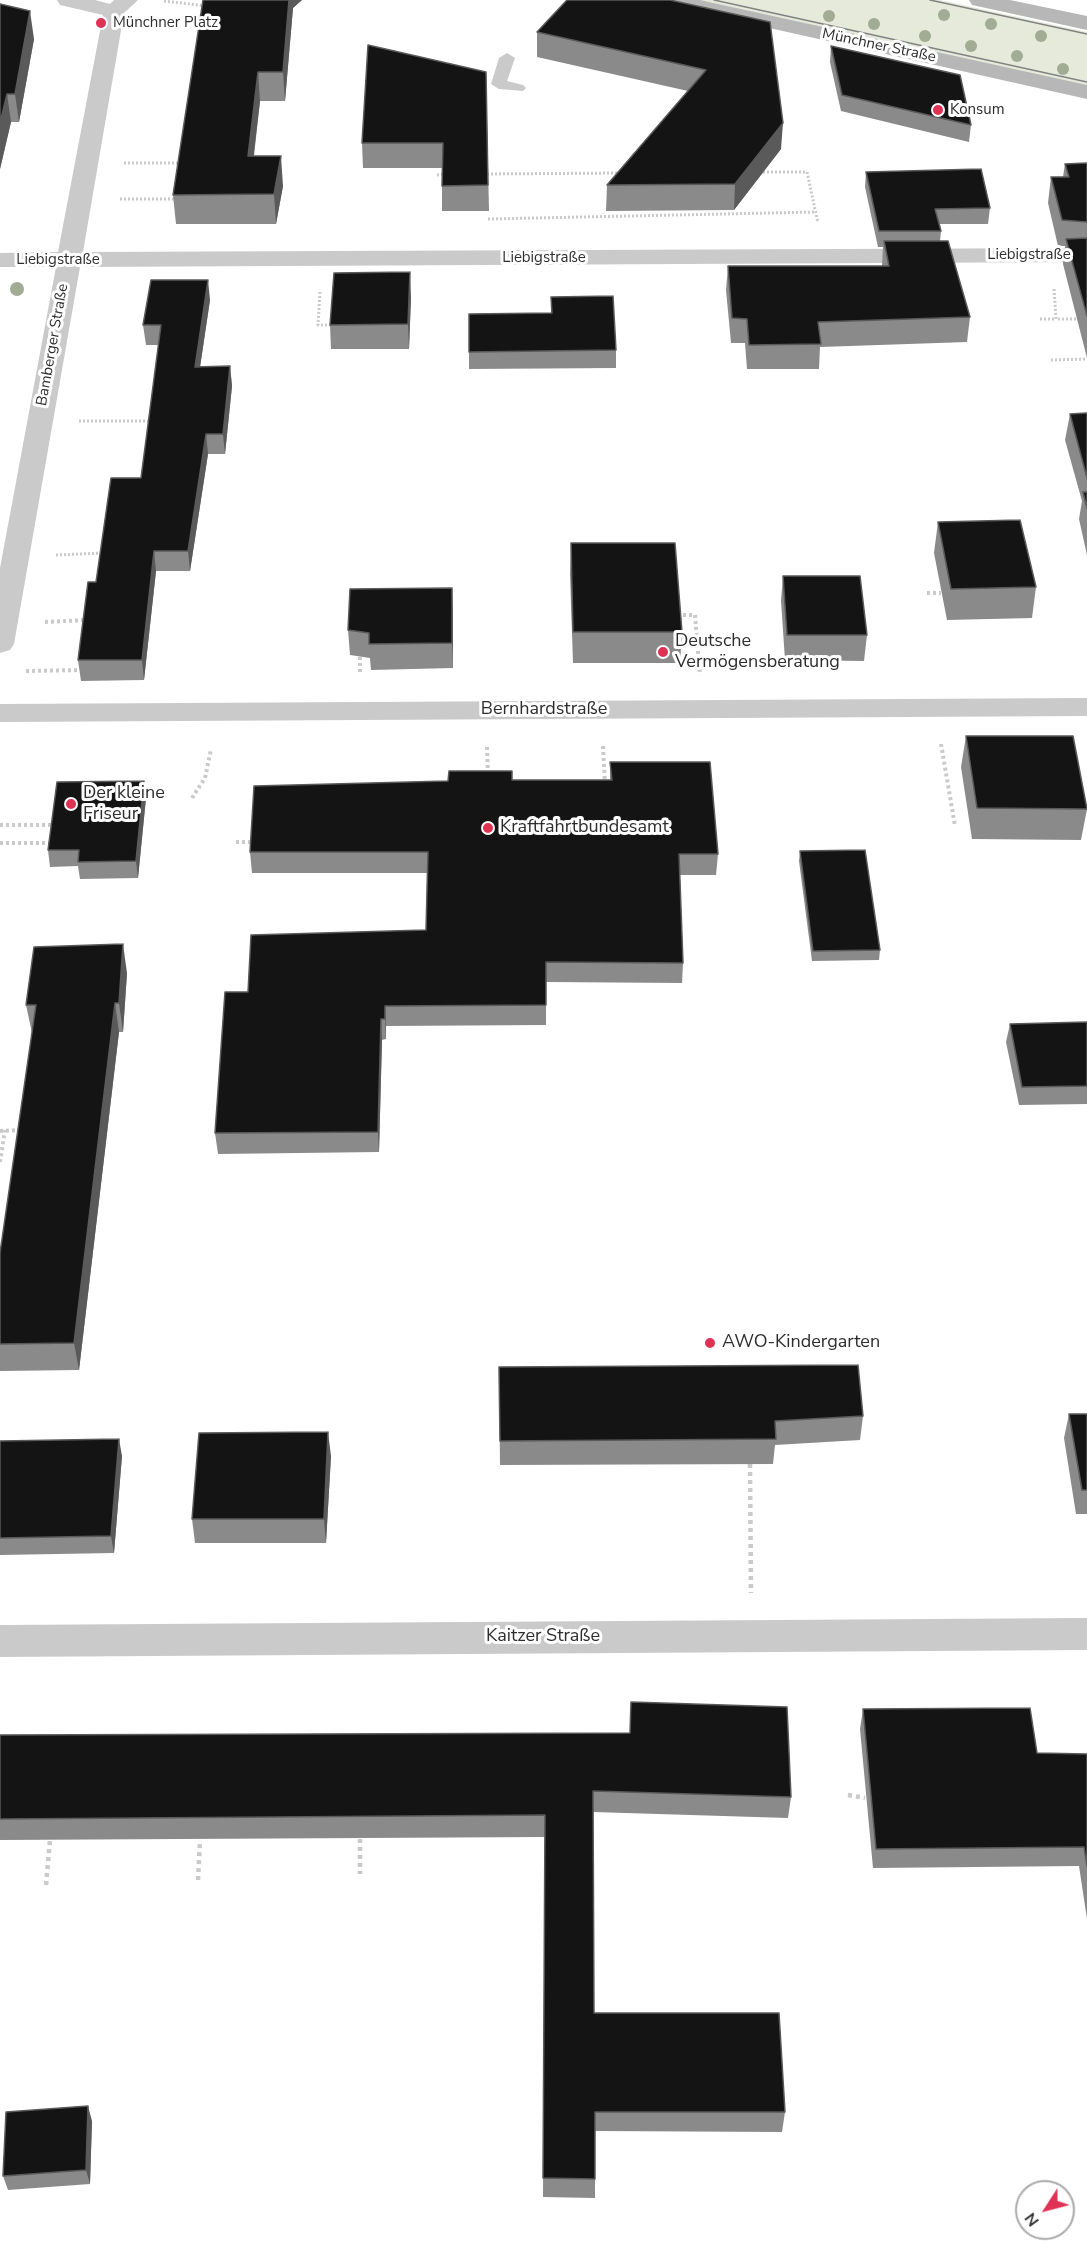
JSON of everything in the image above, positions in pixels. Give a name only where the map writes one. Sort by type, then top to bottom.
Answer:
[{"type":"street","points":[[68,0],[121,6]]},
{"type":"street","name":"Münchner Straße","points":[[671,0],[1087,92]]},
{"type":"street","points":[[980,0],[1087,23]]},
{"type":"street","name":"Bamberger Straße","points":[[0,644],[87,162],[121,6]]},
{"type":"street","name":"Liebigstraße","points":[[0,260],[1087,255]]},
{"type":"street","name":"Bernhardstraße","points":[[0,713],[1087,706]]},
{"type":"street","name":"Kaitzer Straße","points":[[0,1641],[1087,1634]]},
{"type":"lane","points":[[507,58],[500,84],[518,88]]},
{"type":"path","points":[[157,0],[214,8]]},
{"type":"path","points":[[87,162],[185,163]]},
{"type":"path","points":[[759,172],[807,172],[825,256]]},
{"type":"path","points":[[473,174],[628,173]]},
{"type":"path","points":[[437,174],[449,174]]},
{"type":"path","points":[[80,200],[180,199]]},
{"type":"path","points":[[488,219],[816,212]]},
{"type":"path","points":[[1052,255],[1056,319]]},
{"type":"path","points":[[320,296],[318,325],[332,325]]},
{"type":"path","points":[[1040,319],[1076,319]]},
{"type":"path","points":[[1051,360],[1087,359]]},
{"type":"path","points":[[39,422],[153,421]]},
{"type":"path","points":[[16,557],[106,553]]},
{"type":"path","points":[[927,593],[941,593]]},
{"type":"path","points":[[677,615],[695,615],[702,709]]},
{"type":"path","points":[[24,671],[82,670]]},
{"type":"path","points":[[935,708],[955,826]]},
{"type":"path","points":[[487,710],[488,776]]},
{"type":"path","points":[[600,710],[605,791]]},
{"type":"path","points":[[192,798],[210,762],[214,711]]},
{"type":"path","points":[[0,825],[56,825]]},
{"type":"path","points":[[236,842],[254,842]]},
{"type":"path","points":[[0,843],[54,843]]},
{"type":"path","points":[[0,1162],[2,1130],[28,1129]]},
{"type":"path","points":[[750,1464],[751,1636]]},
{"type":"path","points":[[848,1795],[865,1798]]},
{"type":"path","points":[[360,1839],[360,1874]]},
{"type":"path","points":[[46,1885],[50,1840]]},
{"type":"path","points":[[198,1880],[200,1840]]},
{"type":"green space","points":[[700,0],[940,0],[1087,32],[1087,87]]},
{"type":"building","points":[[203,0],[289,0],[283,72],[258,72],[248,156],[281,156],[274,194],[173,195]]},
{"type":"building","points":[[567,0],[670,0],[770,22],[783,123],[735,184],[607,185],[706,70],[537,32]]},
{"type":"building","points":[[0,4],[30,11],[15,94],[7,94],[0,123]]},
{"type":"building","points":[[368,45],[486,72],[488,185],[442,186],[443,143],[362,143]]},
{"type":"building","points":[[831,46],[960,75],[971,125],[842,95]]},
{"type":"building","points":[[1087,163],[1087,222],[1062,220],[1051,177],[1069,177],[1065,164]]},
{"type":"building","points":[[981,169],[990,208],[935,209],[941,231],[879,231],[866,172]]},
{"type":"building","points":[[1087,238],[1087,316],[1066,239]]},
{"type":"building","points":[[884,241],[948,241],[970,317],[818,322],[821,344],[749,345],[747,319],[732,318],[728,266],[889,266]]},
{"type":"building","points":[[410,272],[408,324],[330,325],[334,273]]},
{"type":"building","points":[[151,280],[208,280],[195,367],[230,366],[223,434],[206,434],[188,551],[154,551],[142,660],[78,660],[88,582],[96,582],[111,478],[141,478],[161,325],[143,325]]},
{"type":"building","points":[[613,296],[616,350],[469,352],[469,314],[552,313],[551,297]]},
{"type":"building","points":[[1087,413],[1087,478],[1070,414]]},
{"type":"building","points":[[1083,492],[1087,492],[1087,508]]},
{"type":"building","points":[[1020,520],[1036,587],[951,589],[938,522]]},
{"type":"building","points":[[571,543],[675,543],[682,632],[573,632]]},
{"type":"building","points":[[783,576],[860,576],[867,635],[787,635]]},
{"type":"building","points":[[452,588],[452,643],[369,644],[369,633],[348,630],[350,589]]},
{"type":"building","points":[[966,736],[1073,736],[1087,809],[977,808]]},
{"type":"building","points":[[610,762],[710,762],[718,854],[679,854],[683,963],[546,962],[546,1005],[385,1006],[385,1019],[381,1019],[378,1132],[215,1133],[225,992],[248,992],[251,935],[426,930],[428,852],[250,852],[254,786],[448,781],[449,771],[512,771],[512,780],[612,780]]},
{"type":"building","points":[[144,781],[136,861],[78,862],[79,850],[48,850],[57,782]]},
{"type":"building","points":[[865,850],[880,950],[813,951],[800,851]]},
{"type":"building","points":[[123,944],[119,1003],[115,1003],[74,1343],[0,1344],[0,1253],[36,1005],[26,1005],[34,947]]},
{"type":"building","points":[[1087,1022],[1087,1086],[1022,1087],[1010,1024]]},
{"type":"building","points":[[858,1365],[863,1416],[775,1421],[776,1439],[500,1441],[499,1367]]},
{"type":"building","points":[[1069,1414],[1087,1414],[1087,1490],[1082,1490]]},
{"type":"building","points":[[328,1432],[324,1519],[192,1519],[199,1433]]},
{"type":"building","points":[[119,1439],[111,1536],[0,1538],[0,1441]]},
{"type":"building","points":[[631,1702],[787,1707],[791,1797],[593,1791],[594,2013],[779,2013],[785,2112],[595,2112],[595,2179],[543,2178],[545,1815],[0,1819],[0,1735],[630,1733]]},
{"type":"building","points":[[1030,1708],[1037,1753],[1087,1754],[1087,1866],[1084,1847],[876,1849],[863,1709]]},
{"type":"building","points":[[88,2106],[86,2170],[3,2176],[6,2112]]},
{"type":"tram line","points":[[714,0],[1087,82]]},
{"type":"tram line","points":[[930,0],[1087,34]]},
{"type":"place","name":"Münchner Platz","points":[[101,23]]},
{"type":"place","name":"Konsum","points":[[938,110]]},
{"type":"place","name":"Deutsche Vermögensberatung","points":[[663,652]]},
{"type":"place","name":"Der kleine Friseur","points":[[71,804]]},
{"type":"place","name":"Kraftfahrtbundesamt","points":[[488,828]]},
{"type":"place","name":"AWO-Kindergarten","points":[[710,1343]]}]
